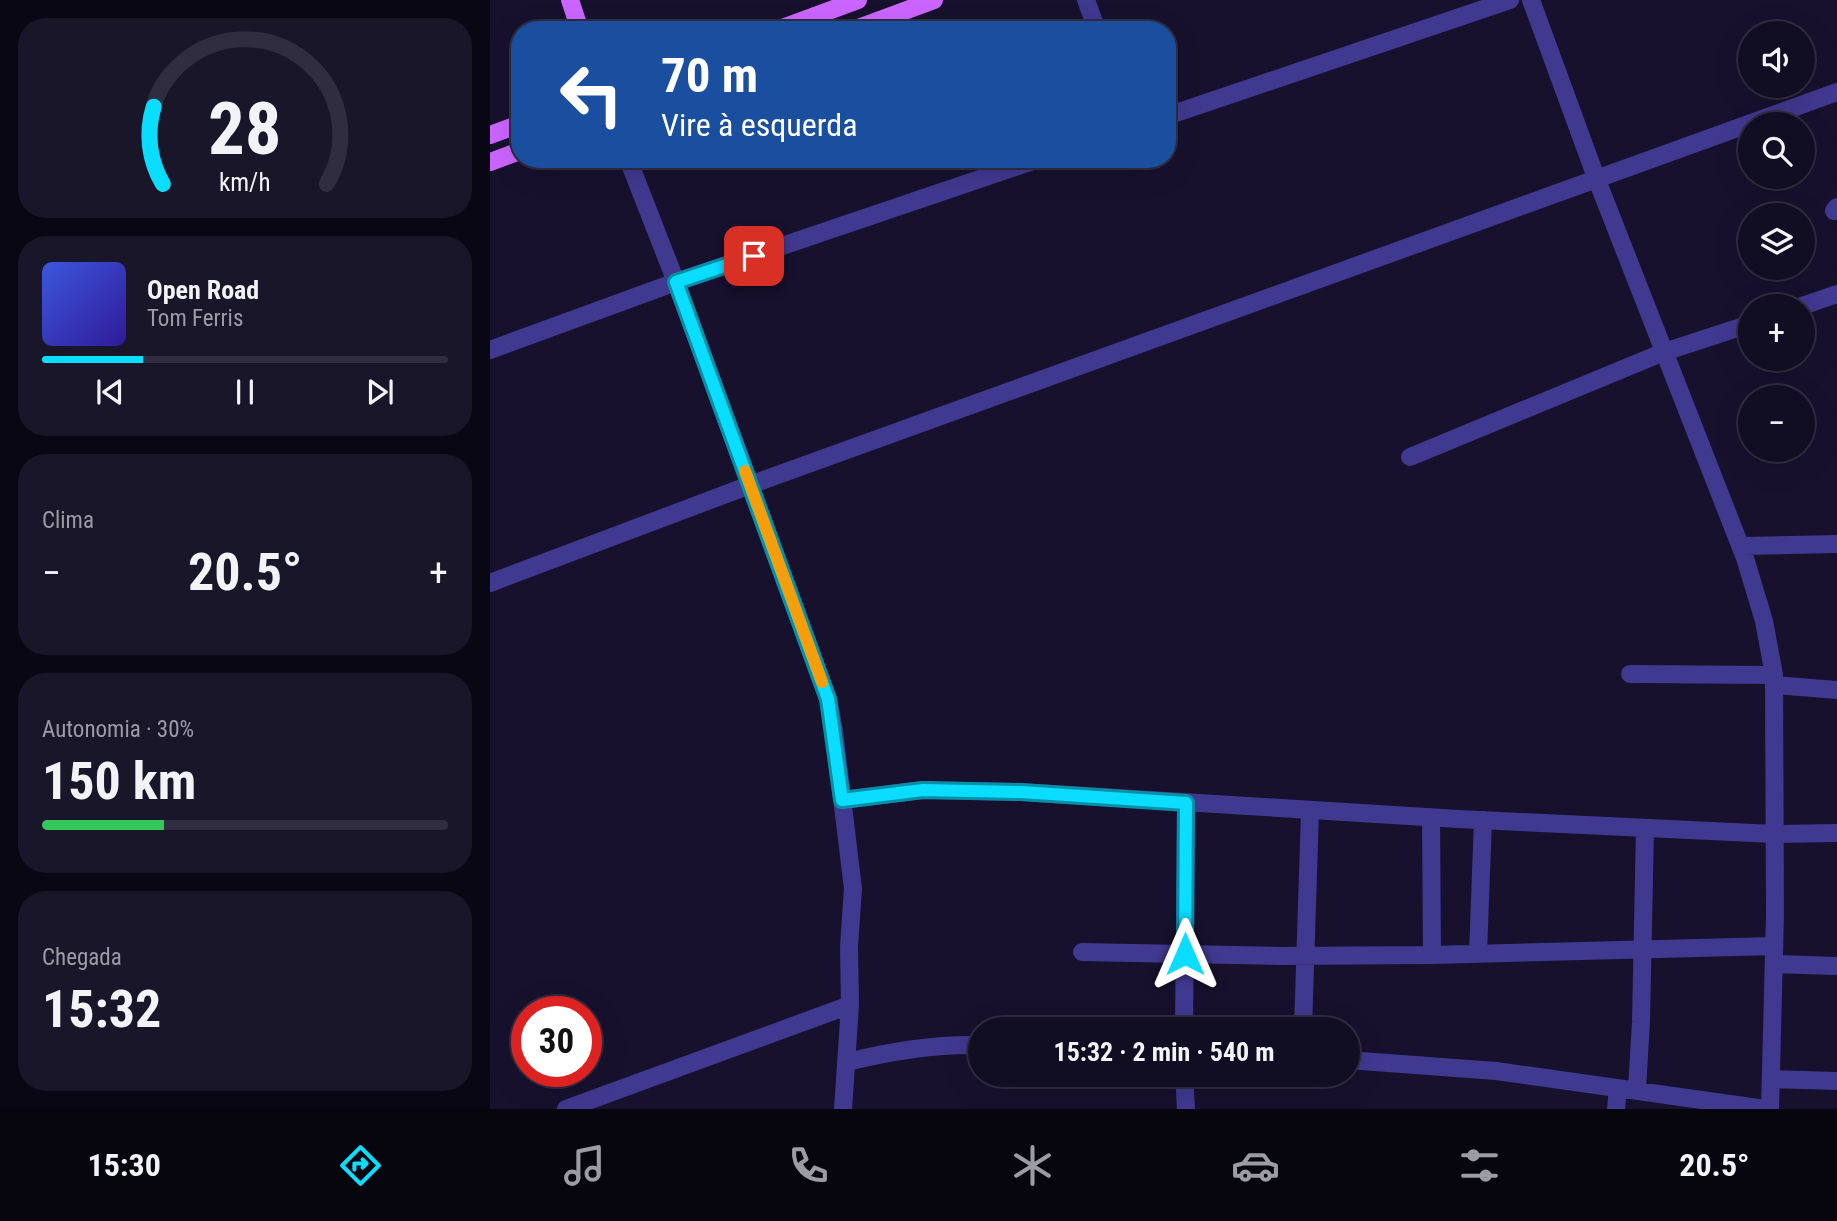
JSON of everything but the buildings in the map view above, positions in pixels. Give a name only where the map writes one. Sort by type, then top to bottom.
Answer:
[{"type":"main road","points":[[570,0],[577,21]]},
{"type":"main road","points":[[801,21],[858,0]]},
{"type":"main road","points":[[867,21],[887,8],[934,0]]},
{"type":"main road","points":[[490,135],[511,127]]},
{"type":"main road","points":[[490,162],[511,154]]},
{"type":"street","points":[[1086,0],[1094,21]]},
{"type":"street","points":[[1176,113],[1510,0]]},
{"type":"street","points":[[1360,1061],[1496,1071],[1768,1109],[1774,964],[1774,680],[1764,621],[1741,546],[1597,180],[1531,0]]},
{"type":"street","points":[[490,583],[750,485],[1837,92]]},
{"type":"street","points":[[632,168],[676,282],[828,699],[853,889],[849,946],[850,1004],[843,1109]]},
{"type":"street","points":[[490,350],[676,282],[1012,168]]},
{"type":"street","points":[[1815,302],[1837,295]]},
{"type":"street","points":[[1410,457],[1664,352],[1738,328]]},
{"type":"street","points":[[1741,546],[1837,544]]},
{"type":"street","points":[[1630,674],[1774,680],[1837,690]]},
{"type":"street","points":[[842,800],[923,790],[1021,792],[1483,820],[1774,834],[1837,833]]},
{"type":"street","points":[[1184,1017],[1186,803]]},
{"type":"street","points":[[1303,1017],[1310,811]]},
{"type":"street","points":[[1431,817],[1432,955]]},
{"type":"street","points":[[1478,953],[1483,820]]},
{"type":"street","points":[[1637,1089],[1645,828]]},
{"type":"street","points":[[1082,952],[1432,955],[1774,946]]},
{"type":"street","points":[[1774,964],[1837,965]]},
{"type":"street","points":[[566,1109],[850,1004]]},
{"type":"street","points":[[847,1062],[896,1050],[968,1045]]},
{"type":"street","points":[[1771,1079],[1837,1081]]},
{"type":"street","points":[[1185,1087],[1186,1109]]},
{"type":"street","points":[[1616,1109],[1618,1088]]},
{"type":"slow traffic","points":[[745,471],[822,682]]},
{"type":"route","points":[[754,256],[676,282],[828,699],[842,800],[923,790],[1021,792],[1186,803],[1185,954]]}]
